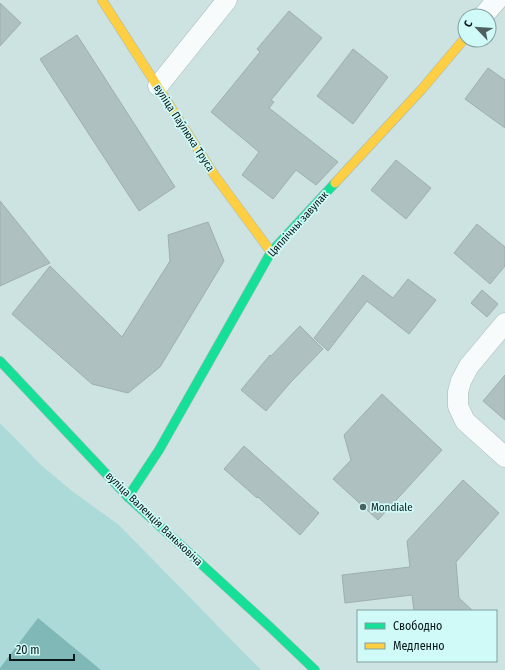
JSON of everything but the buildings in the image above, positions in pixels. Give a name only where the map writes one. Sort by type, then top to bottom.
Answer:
[{"type":"street","name":"вуліца Паўлюка Труса","points":[[102,0],[215,176],[271,252]]},
{"type":"street","points":[[158,86],[227,0]]},
{"type":"street","points":[[490,8],[496,0]]},
{"type":"street","name":"Цяплічны завулак","points":[[128,497],[159,450],[271,252],[422,89],[457,47]]},
{"type":"street","points":[[505,323],[469,366],[461,381],[458,392],[458,406],[464,421],[505,457]]},
{"type":"street","name":"вуліца Валенція Ваньковіча","points":[[0,361],[128,497],[270,627],[314,670]]},
{"type":"shaded area","points":[[0,423],[41,465],[72,491],[119,525],[261,670],[0,670]]},
{"type":"shaded area","points":[[38,618],[101,670],[0,670]]},
{"type":"traffic: fast","points":[[128,497],[159,450],[271,252],[335,183]]},
{"type":"traffic: fast","points":[[0,361],[128,497],[315,670]]},
{"type":"traffic: slow","points":[[102,0],[215,176],[271,252]]},
{"type":"traffic: slow","points":[[335,183],[422,89],[457,47]]},
{"type":"place","name":"Mondiale","points":[[363,507]]}]
